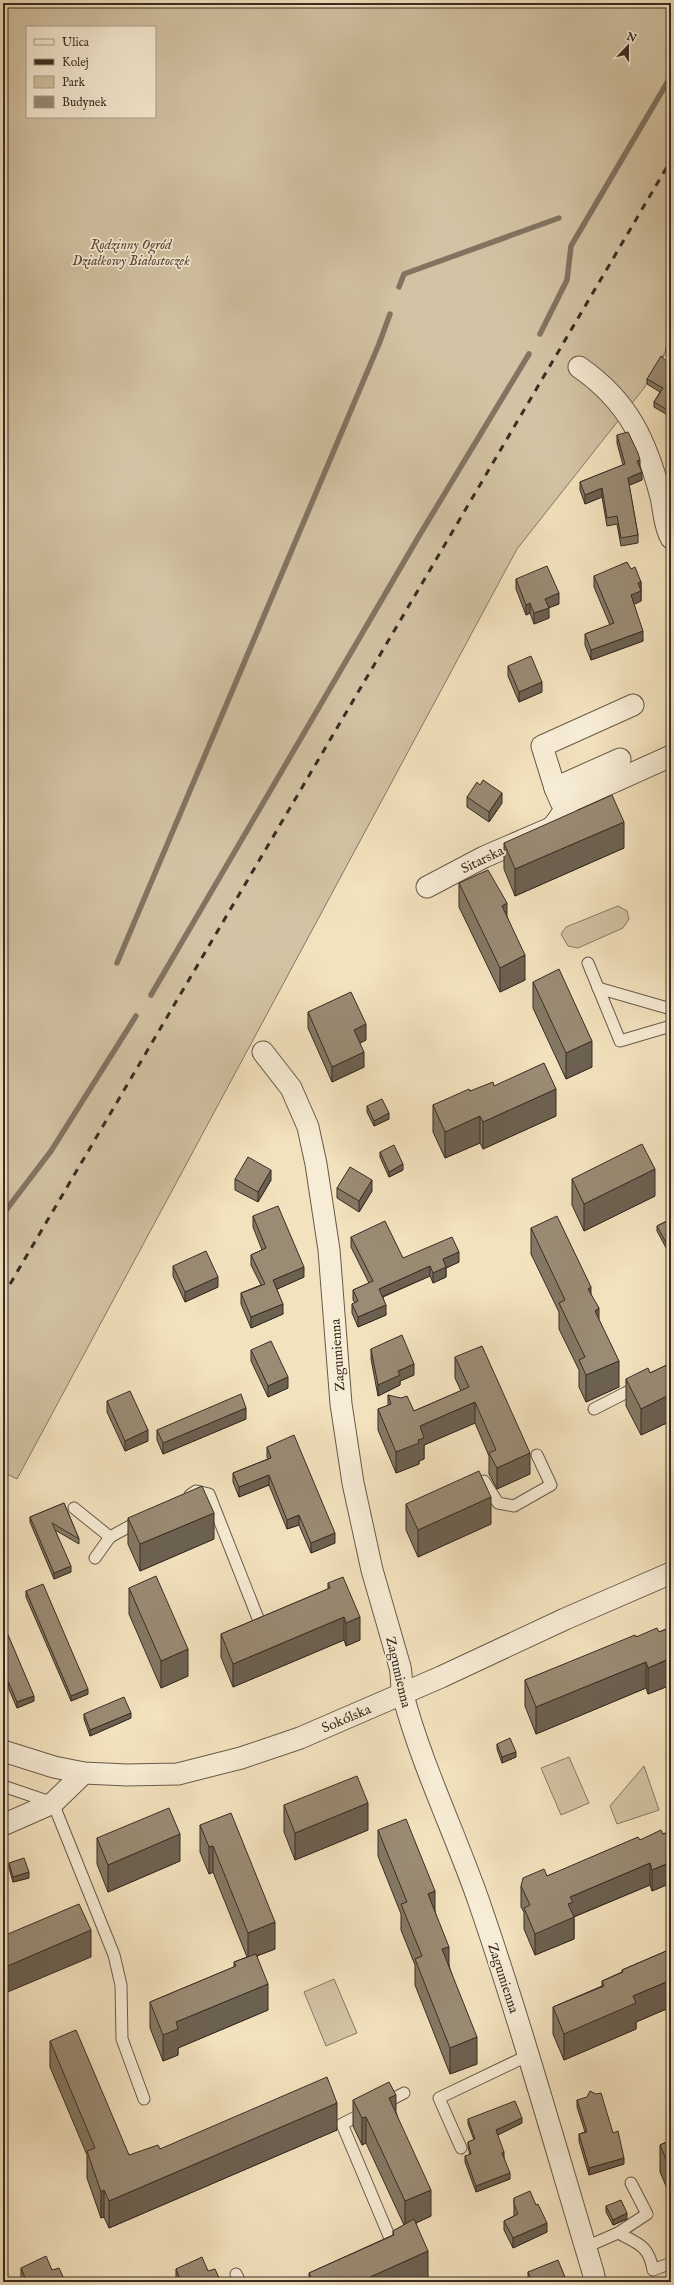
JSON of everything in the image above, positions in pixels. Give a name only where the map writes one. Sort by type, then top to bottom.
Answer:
[{"type":"street","points":[[579,367],[607,390],[633,421],[650,458],[667,506],[671,538]]},
{"type":"street","points":[[562,815],[556,788],[542,746],[633,705]]},
{"type":"street","name":"Sitarska","points":[[427,887],[484,857],[551,828],[571,801],[671,756]]},
{"type":"street","points":[[556,788],[620,759]]},
{"type":"street","name":"Zagumienna","points":[[263,1052],[291,1088],[308,1127],[316,1164],[329,1250],[341,1404],[353,1483],[372,1570],[400,1667],[402,1693],[415,1737],[479,1901],[529,2055],[586,2246],[595,2282]]},
{"type":"street","name":"Sokólska","points":[[3,1751],[54,1767],[84,1773],[127,1775],[185,1772],[241,1758],[300,1738],[671,1573]]},
{"type":"street","points":[[3,1825],[53,1803],[69,1790],[84,1773]]},
{"type":"lane","points":[[588,963],[620,1042],[671,1026]]},
{"type":"lane","points":[[598,988],[671,1009]]},
{"type":"lane","points":[[594,1409],[633,1390],[650,1379]]},
{"type":"lane","points":[[484,1480],[498,1503],[514,1506],[551,1485],[537,1454]]},
{"type":"lane","points":[[182,1499],[196,1491],[209,1494],[259,1621]]},
{"type":"lane","points":[[74,1508],[110,1536]]},
{"type":"lane","points":[[95,1558],[110,1536],[154,1513]]},
{"type":"lane","points":[[3,1786],[53,1803],[114,1955],[121,1985],[122,2039],[144,2099]]},
{"type":"lane","points":[[461,2148],[439,2098],[529,2055]]},
{"type":"lane","points":[[392,2243],[342,2124],[404,2093]]},
{"type":"lane","points":[[586,2246],[618,2233],[647,2214],[631,2183]]},
{"type":"lane","points":[[618,2233],[640,2244],[651,2256],[653,2270],[671,2263]]},
{"type":"green space","name":"Rodzinny Ogród Działkowy Białostoczek","points":[[3,3],[671,3],[671,342],[644,388],[517,549],[17,1479],[3,1472]]},
{"type":"green space","points":[[618,906],[627,911],[629,919],[623,928],[578,948],[568,946],[561,934],[566,927]]},
{"type":"green space","points":[[569,1757],[589,1803],[561,1815],[541,1768]]},
{"type":"green space","points":[[644,1766],[659,1810],[617,1824],[610,1806]]},
{"type":"green space","points":[[334,1979],[357,2033],[326,2046],[304,1992]]},
{"type":"building","points":[[671,340],[671,350],[666,348]]},
{"type":"building","points":[[661,356],[670,364],[671,363],[671,412],[654,402],[663,388],[647,379]]},
{"type":"building","points":[[628,432],[638,453],[640,460],[637,461],[642,472],[628,478],[638,535],[621,538],[617,516],[607,518],[602,488],[585,495],[580,482],[625,464],[617,435]]},
{"type":"building","points":[[627,562],[631,569],[635,567],[641,582],[638,583],[641,591],[631,595],[643,631],[591,650],[585,634],[614,623],[594,576]]},
{"type":"building","points":[[547,566],[559,593],[545,599],[549,608],[534,613],[530,603],[526,605],[516,579]]},
{"type":"building","points":[[531,656],[542,682],[519,692],[508,666]]},
{"type":"building","points":[[483,780],[502,793],[489,812],[467,797],[477,782],[480,785]]},
{"type":"building","points":[[612,795],[624,822],[515,869],[504,843]]},
{"type":"building","points":[[488,870],[507,903],[502,906],[525,955],[500,968],[459,883]]},
{"type":"building","points":[[559,969],[592,1041],[566,1053],[533,982]]},
{"type":"building","points":[[351,992],[366,1024],[354,1030],[364,1052],[332,1067],[308,1012]]},
{"type":"building","points":[[544,1063],[556,1089],[483,1122],[480,1116],[445,1132],[433,1105],[469,1089],[470,1091],[493,1082],[494,1086]]},
{"type":"building","points":[[382,1099],[389,1113],[374,1121],[367,1106]]},
{"type":"building","points":[[642,1144],[655,1169],[584,1204],[572,1179]]},
{"type":"building","points":[[394,1145],[403,1164],[389,1172],[380,1152]]},
{"type":"building","points":[[248,1157],[271,1170],[258,1192],[235,1179]]},
{"type":"building","points":[[350,1167],[372,1180],[359,1201],[337,1188]]},
{"type":"building","points":[[278,1206],[304,1267],[273,1280],[283,1304],[251,1317],[241,1293],[265,1284],[251,1255],[266,1248],[253,1216]]},
{"type":"building","points":[[557,1216],[591,1287],[588,1289],[599,1308],[595,1311],[619,1361],[586,1375],[579,1360],[585,1357],[559,1303],[565,1300],[531,1228]]},
{"type":"building","points":[[671,1219],[671,1252],[657,1226]]},
{"type":"building","points":[[385,1221],[403,1258],[452,1237],[459,1252],[443,1259],[446,1267],[433,1273],[430,1266],[379,1289],[386,1305],[358,1317],[352,1304],[358,1301],[353,1290],[373,1281],[351,1237]]},
{"type":"building","points":[[206,1251],[218,1277],[185,1292],[173,1266]]},
{"type":"building","points":[[402,1335],[414,1364],[398,1371],[400,1375],[378,1385],[371,1349]]},
{"type":"building","points":[[271,1341],[288,1377],[268,1386],[251,1350]]},
{"type":"building","points":[[482,1346],[530,1453],[497,1468],[489,1453],[496,1450],[475,1402],[420,1426],[424,1438],[418,1440],[419,1443],[396,1452],[378,1409],[391,1404],[388,1395],[401,1398],[407,1396],[414,1411],[469,1387],[455,1357]]},
{"type":"building","points":[[671,1363],[671,1394],[641,1409],[626,1379],[648,1368],[650,1373]]},
{"type":"building","points":[[130,1391],[148,1430],[125,1441],[107,1401]]},
{"type":"building","points":[[241,1394],[246,1408],[163,1443],[157,1430]]},
{"type":"building","points":[[294,1435],[335,1533],[311,1543],[299,1515],[287,1520],[269,1475],[239,1487],[233,1473],[271,1458],[267,1447]]},
{"type":"building","points":[[479,1471],[491,1497],[418,1530],[406,1504]]},
{"type":"building","points":[[202,1486],[214,1513],[140,1544],[128,1518]]},
{"type":"building","points":[[64,1503],[79,1539],[52,1523],[71,1566],[54,1573],[30,1517]]},
{"type":"building","points":[[156,1576],[188,1649],[161,1661],[129,1588]]},
{"type":"building","points":[[343,1577],[360,1617],[346,1623],[344,1617],[233,1664],[221,1634],[330,1588],[328,1583]]},
{"type":"building","points":[[43,1584],[88,1689],[71,1696],[26,1591]]},
{"type":"building","points":[[3,1623],[34,1696],[17,1702],[8,1681],[3,1683]]},
{"type":"building","points":[[671,1627],[671,1658],[648,1668],[646,1662],[536,1707],[525,1680],[635,1635],[636,1637],[657,1628],[659,1632]]},
{"type":"building","points":[[124,1697],[131,1713],[90,1730],[84,1714]]},
{"type":"building","points":[[667,1716],[671,1716],[671,1726]]},
{"type":"building","points":[[510,1738],[516,1752],[502,1757],[497,1744]]},
{"type":"building","points":[[357,1776],[368,1803],[295,1833],[284,1805]]},
{"type":"building","points":[[169,1808],[180,1834],[108,1865],[97,1838]]},
{"type":"building","points":[[231,1813],[275,1922],[248,1933],[213,1846],[209,1847],[200,1825]]},
{"type":"building","points":[[406,1819],[435,1891],[428,1894],[449,1947],[442,1949],[477,2037],[450,2048],[415,1959],[422,1956],[401,1904],[407,1902],[378,1830]]},
{"type":"building","points":[[661,1830],[663,1834],[671,1831],[671,1862],[652,1870],[650,1863],[570,1897],[573,1902],[568,1904],[574,1917],[535,1934],[524,1908],[530,1905],[521,1886],[523,1878],[544,1869],[547,1876],[638,1837],[640,1840]]},
{"type":"building","points":[[24,1858],[29,1872],[13,1877],[9,1863]]},
{"type":"building","points":[[79,1904],[91,1930],[3,1968],[3,1932],[7,1930],[8,1934]]},
{"type":"building","points":[[671,1949],[671,1980],[633,1996],[636,2003],[564,2034],[553,2007],[604,1986],[602,1981],[623,1972],[622,1970]]},
{"type":"building","points":[[256,1954],[268,1984],[176,2022],[178,2029],[163,2035],[150,2002],[236,1966],[234,1962]]},
{"type":"building","points":[[76,2030],[129,2155],[158,2145],[160,2149],[327,2077],[337,2103],[109,2201],[104,2190],[101,2192],[87,2151],[95,2148],[50,2041]]},
{"type":"building","points":[[389,2082],[396,2095],[389,2098],[431,2190],[405,2201],[366,2117],[362,2118],[353,2100]]},
{"type":"building","points":[[590,2091],[596,2094],[601,2093],[613,2133],[618,2131],[624,2158],[589,2168],[579,2134],[587,2132],[577,2100],[587,2097]]},
{"type":"building","points":[[515,2101],[522,2118],[496,2130],[504,2152],[502,2153],[510,2173],[476,2186],[465,2156],[471,2154],[468,2142],[475,2139],[468,2119]]},
{"type":"building","points":[[671,2140],[671,2171],[660,2145]]},
{"type":"building","points":[[530,2191],[536,2205],[538,2204],[547,2223],[513,2238],[504,2221],[518,2214],[514,2204],[514,2198]]},
{"type":"building","points":[[621,2200],[627,2213],[613,2220],[606,2206]]},
{"type":"building","points":[[414,2219],[428,2251],[359,2282],[313,2282],[309,2273],[394,2235],[393,2231]]},
{"type":"building","points":[[46,2256],[52,2270],[59,2268],[65,2281],[27,2282],[21,2268]]},
{"type":"building","points":[[202,2257],[208,2271],[215,2269],[221,2282],[181,2282],[176,2269]]},
{"type":"building","points":[[558,2260],[567,2282],[532,2282],[528,2272]]},
{"type":"waterway","points":[[540,334],[567,280],[571,246],[671,76]]},
{"type":"waterway","points":[[399,287],[404,274],[559,218]]},
{"type":"waterway","points":[[117,963],[379,344],[390,314]]},
{"type":"waterway","points":[[151,995],[419,536],[529,354]]},
{"type":"waterway","points":[[3,1214],[51,1151],[136,1016]]},
{"type":"railway","points":[[3,1296],[671,160]]}]
